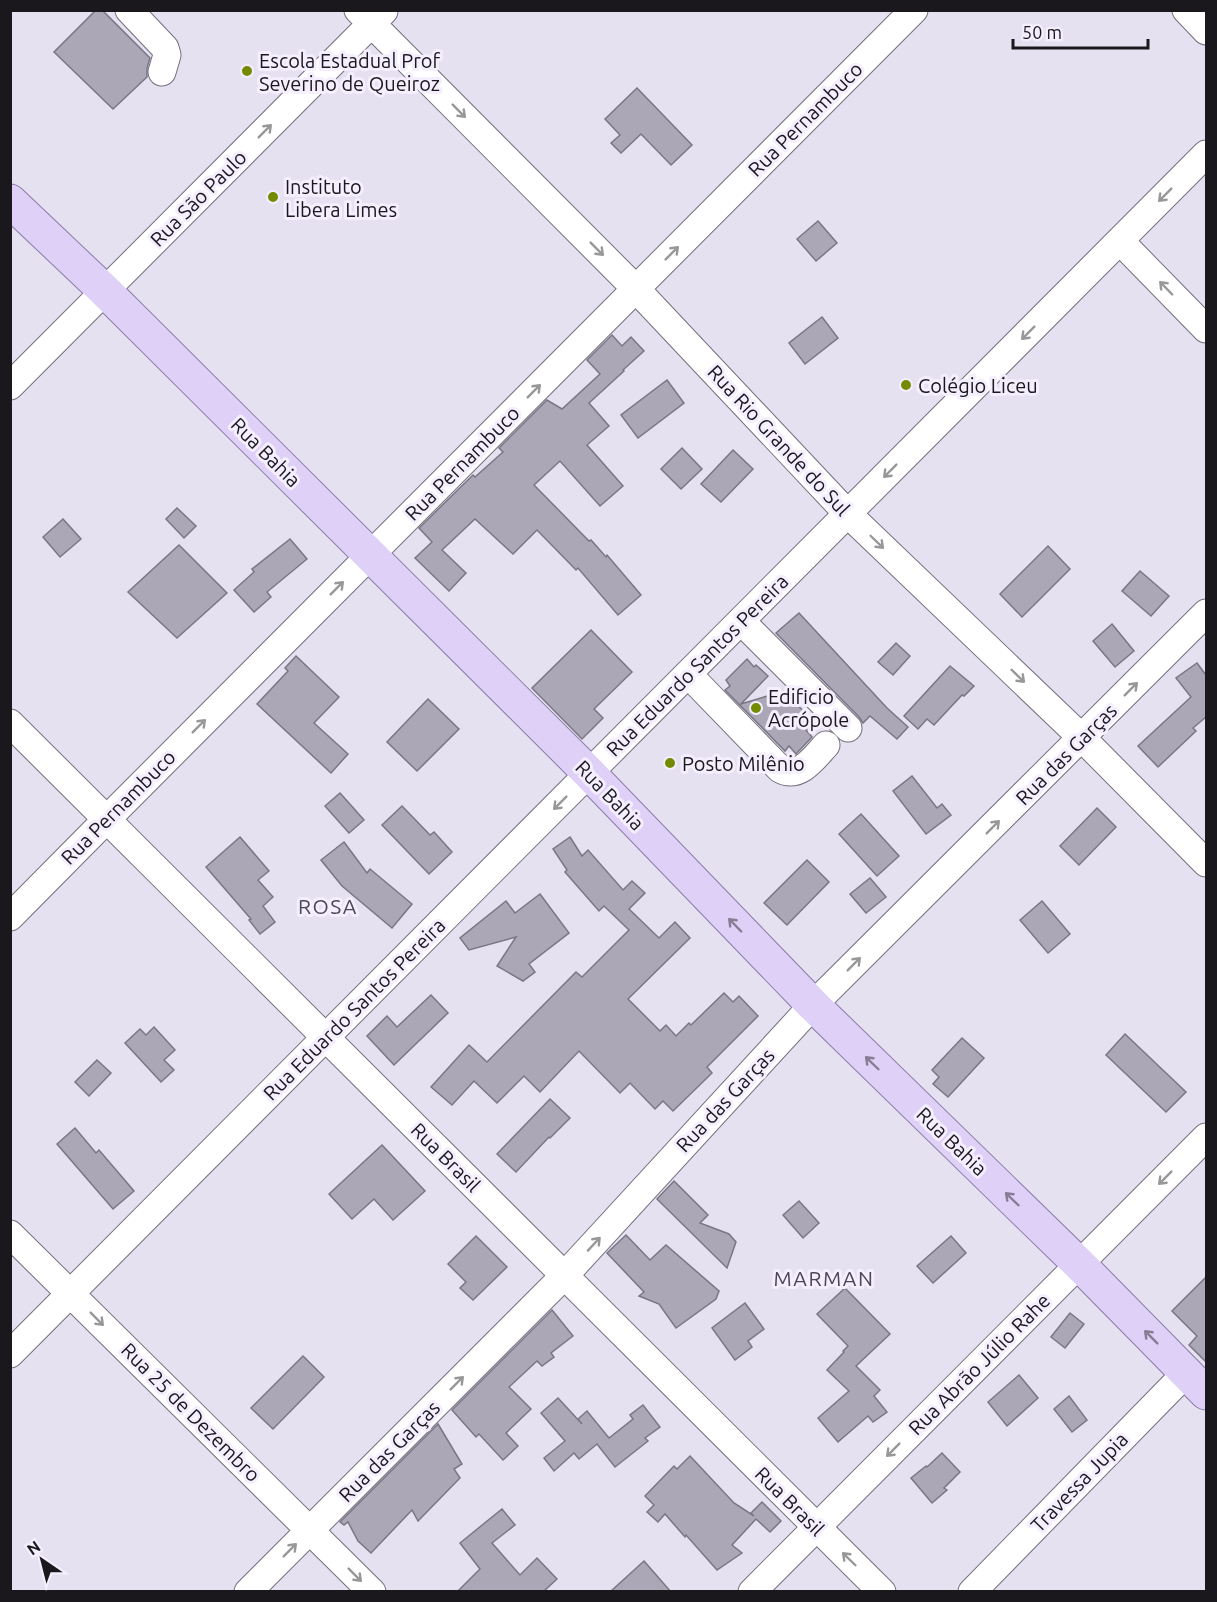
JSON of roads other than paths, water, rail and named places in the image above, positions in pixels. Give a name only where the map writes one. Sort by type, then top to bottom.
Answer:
[{"type":"main road","name":"Rua Bahia","points":[[10,201],[105,291],[589,773],[813,1005],[1079,1264],[1196,1383]]},
{"type":"street","points":[[129,10],[165,48],[167,55],[162,72]]},
{"type":"street","name":"Rua Pernambuco","points":[[10,917],[914,10]]},
{"type":"street","points":[[1186,10],[1206,31]]},
{"type":"street","name":"Rua Rio Grande do Sul","points":[[372,15],[636,288],[848,514],[1082,738],[1206,863]]},
{"type":"street","name":"Rua São Paulo","points":[[10,386],[372,15]]},
{"type":"street","name":"Rua Eduardo Santos Pereira","points":[[10,1354],[1206,154]]},
{"type":"street","points":[[1120,241],[1206,330]]},
{"type":"street","name":"Rua das Garças","points":[[248,1592],[565,1275],[813,1005],[1206,613]]},
{"type":"street","points":[[741,621],[848,728]]},
{"type":"street","points":[[688,674],[780,769],[787,773],[795,772],[806,765],[826,745]]},
{"type":"street","name":"Rua Brasil","points":[[10,723],[882,1592]]},
{"type":"street","name":"Rua Abrão Júlio Rahe","points":[[752,1592],[1206,1137]]},
{"type":"street","name":"Rua 25 de Dezembro","points":[[10,1234],[372,1592]]},
{"type":"street","name":"Travessa Jupia","points":[[972,1592],[1196,1383]]},
{"type":"place","name":"Escola Estadual Prof Severino de Queiroz","points":[[247,71]]},
{"type":"place","name":"Instituto Libera Limes","points":[[273,197]]},
{"type":"place","name":"Colégio Liceu","points":[[906,385]]},
{"type":"place","name":"Edificio Acrópole","points":[[756,708]]},
{"type":"place","name":"Posto Milênio","points":[[670,763]]},
{"type":"district","name":"ROSA","points":[[328,906]]},
{"type":"district","name":"MARMAN","points":[[824,1278]]}]
